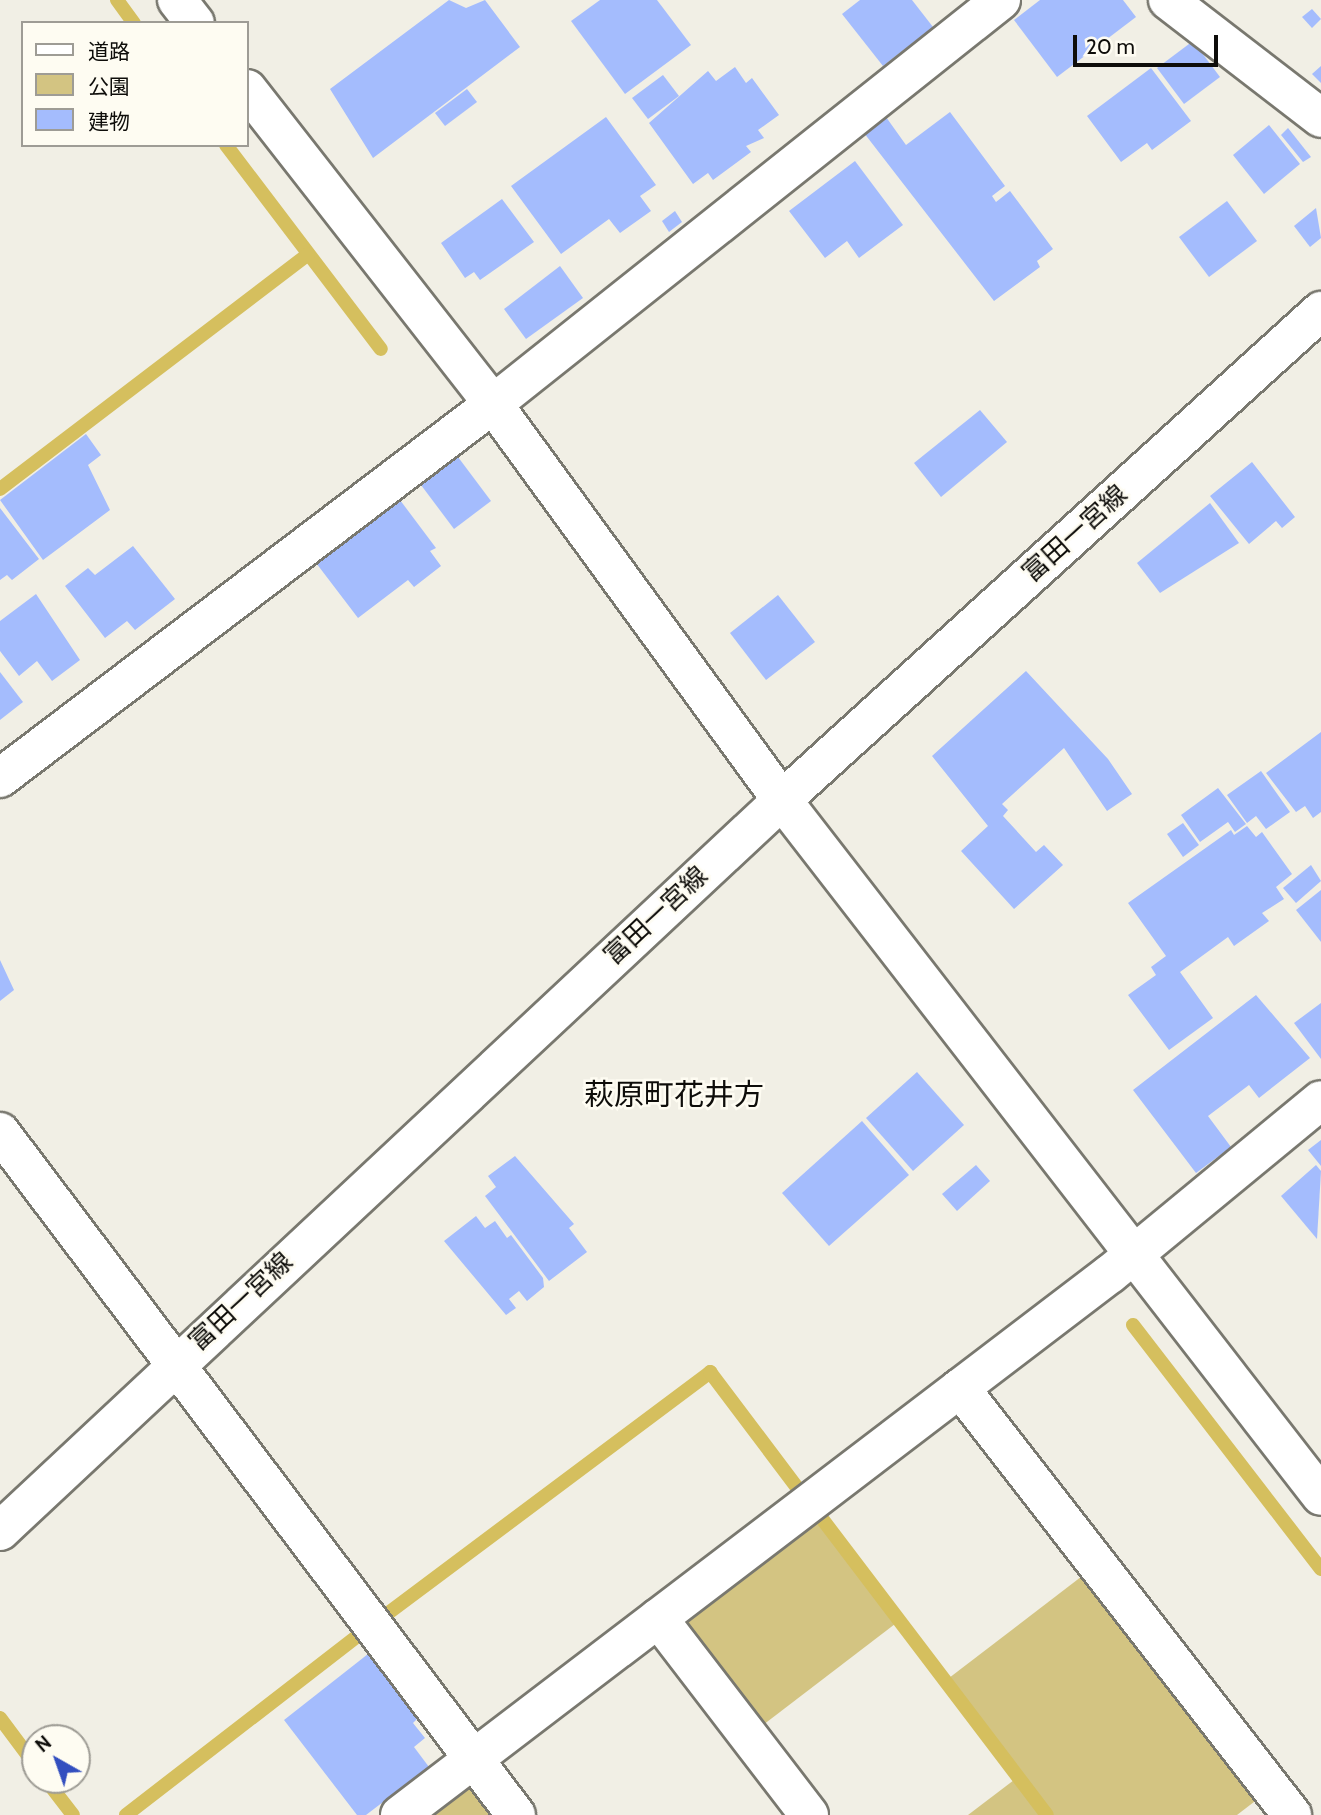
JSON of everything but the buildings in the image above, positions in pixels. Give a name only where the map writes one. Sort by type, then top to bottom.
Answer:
[{"type":"street","points":[[177,0],[193,21]]},
{"type":"street","points":[[0,778],[493,404],[1001,0]]},
{"type":"street","points":[[1168,0],[1321,118]]},
{"type":"street","points":[[248,90],[493,404],[782,800],[1321,1496]]},
{"type":"street","name":"富田一宮線","points":[[0,1531],[178,1361],[782,800],[1321,311]]},
{"type":"street","points":[[400,1815],[1135,1253],[1321,1100]]},
{"type":"street","points":[[0,1132],[178,1361],[516,1815]]},
{"type":"street","points":[[960,1388],[1292,1815]]},
{"type":"street","points":[[658,1618],[809,1815]]},
{"type":"green space","points":[[817,1520],[895,1624],[759,1728],[679,1624]]},
{"type":"green space","points":[[1090,1570],[1263,1795],[1237,1815],[1053,1815],[949,1678]]},
{"type":"green space","points":[[1014,1780],[1041,1815],[968,1815]]},
{"type":"green space","points":[[470,1782],[495,1815],[426,1815]]},
{"type":"waterway","points":[[117,0],[133,21]]},
{"type":"waterway","points":[[228,147],[381,349]]},
{"type":"waterway","points":[[0,489],[308,254]]},
{"type":"waterway","points":[[1133,1325],[1321,1569]]},
{"type":"waterway","points":[[387,1614],[710,1372],[799,1490]]},
{"type":"waterway","points":[[823,1520],[1047,1815]]},
{"type":"waterway","points":[[126,1815],[358,1636]]},
{"type":"waterway","points":[[0,1718],[21,1746]]},
{"type":"waterway","points":[[57,1794],[73,1815]]},
{"type":"district","name":"萩原町花井方","points":[[674,1095]]}]
